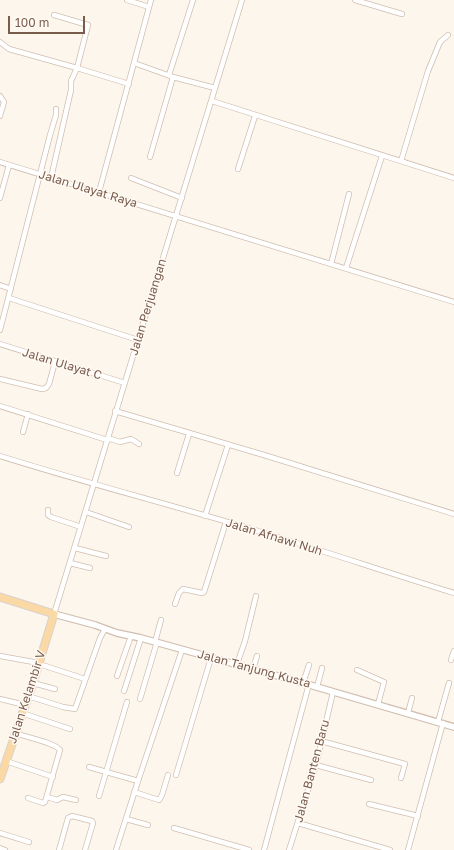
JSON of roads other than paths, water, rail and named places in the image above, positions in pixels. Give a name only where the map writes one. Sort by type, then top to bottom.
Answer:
[{"type":"main road","points":[[0,597],[54,614]]},
{"type":"main road","name":"Jalan Kelambir V","points":[[0,779],[33,683],[54,614]]},
{"type":"street","points":[[127,0],[149,7]]},
{"type":"street","points":[[99,192],[151,0]]},
{"type":"street","points":[[150,157],[193,0]]},
{"type":"street","name":"Jalan Perjuangan","points":[[54,614],[242,0]]},
{"type":"street","points":[[355,0],[402,14]]},
{"type":"street","points":[[51,178],[71,90],[71,81],[77,68],[88,25],[54,15]]},
{"type":"street","points":[[401,161],[428,70],[438,45],[448,36]]},
{"type":"street","points":[[0,42],[9,49],[129,84]]},
{"type":"street","points":[[134,63],[171,76],[216,88]]},
{"type":"street","points":[[0,96],[4,102],[0,116]]},
{"type":"street","points":[[212,102],[454,178]]},
{"type":"street","points":[[0,330],[3,308],[9,298],[56,115],[56,109]]},
{"type":"street","points":[[238,169],[255,116]]},
{"type":"street","points":[[346,268],[382,156]]},
{"type":"street","name":"Jalan Ulayat Raya","points":[[0,162],[454,302]]},
{"type":"street","points":[[0,198],[9,165]]},
{"type":"street","points":[[131,178],[182,198]]},
{"type":"street","points":[[331,264],[349,194]]},
{"type":"street","points":[[0,285],[11,289]]},
{"type":"street","points":[[9,298],[138,340]]},
{"type":"street","name":"Jalan Ulayat C","points":[[0,344],[125,383]]},
{"type":"street","points":[[0,379],[42,389],[46,388],[49,384],[55,362]]},
{"type":"street","points":[[0,406],[107,440],[111,439],[120,442],[131,439],[139,444]]},
{"type":"street","points":[[115,411],[264,455],[454,514]]},
{"type":"street","points":[[23,432],[28,414]]},
{"type":"street","points":[[177,473],[189,434]]},
{"type":"street","points":[[205,516],[228,445]]},
{"type":"street","name":"Jalan Afnawi Nuh","points":[[0,456],[93,485],[226,522],[454,593]]},
{"type":"street","points":[[48,510],[48,515],[51,518],[81,527]]},
{"type":"street","points":[[86,512],[129,528]]},
{"type":"street","points":[[175,604],[179,593],[183,589],[202,593],[204,592],[226,522]]},
{"type":"street","points":[[75,548],[106,556]]},
{"type":"street","points":[[70,563],[90,568]]},
{"type":"street","points":[[237,664],[245,641],[256,596]]},
{"type":"street","name":"Jalan Tanjung Kusta","points":[[54,614],[317,686],[454,727]]},
{"type":"street","points":[[140,699],[161,620]]},
{"type":"street","points":[[28,696],[74,709],[100,638],[105,629]]},
{"type":"street","points":[[117,676],[131,636]]},
{"type":"street","points":[[124,691],[141,638]]},
{"type":"street","points":[[118,850],[134,792],[182,650]]},
{"type":"street","points":[[451,660],[454,651]]},
{"type":"street","points":[[0,656],[39,663],[85,679]]},
{"type":"street","points":[[253,669],[257,656]]},
{"type":"street","points":[[176,775],[211,658]]},
{"type":"street","points":[[264,850],[306,683],[309,665]]},
{"type":"street","points":[[317,686],[322,668]]},
{"type":"street","points":[[357,670],[384,682],[378,704]]},
{"type":"street","points":[[33,683],[55,689]]},
{"type":"street","points":[[408,850],[418,816],[449,684]]},
{"type":"street","name":"Jalan Banten Baru","points":[[289,850],[316,765],[333,692]]},
{"type":"street","points":[[408,713],[412,698]]},
{"type":"street","points":[[0,699],[25,705]]},
{"type":"street","points":[[99,796],[127,702]]},
{"type":"street","points":[[22,713],[70,729]]},
{"type":"street","points":[[15,734],[59,748],[59,754],[44,803],[28,798]]},
{"type":"street","points":[[321,741],[405,762],[401,778]]},
{"type":"street","points":[[4,764],[53,776]]},
{"type":"street","points":[[316,765],[372,780]]},
{"type":"street","points":[[89,767],[138,781]]},
{"type":"street","points":[[134,792],[159,800],[168,775]]},
{"type":"street","points":[[47,797],[57,800],[63,797],[76,800]]},
{"type":"street","points":[[369,804],[418,816]]},
{"type":"street","points":[[59,850],[68,818],[72,816],[86,819],[92,821],[93,823],[85,850]]},
{"type":"street","points":[[126,819],[148,826]]},
{"type":"street","points":[[298,823],[390,850]]},
{"type":"street","points":[[174,828],[249,850]]},
{"type":"street","points":[[0,833],[29,842]]},
{"type":"street","points":[[0,848],[5,850]]}]
